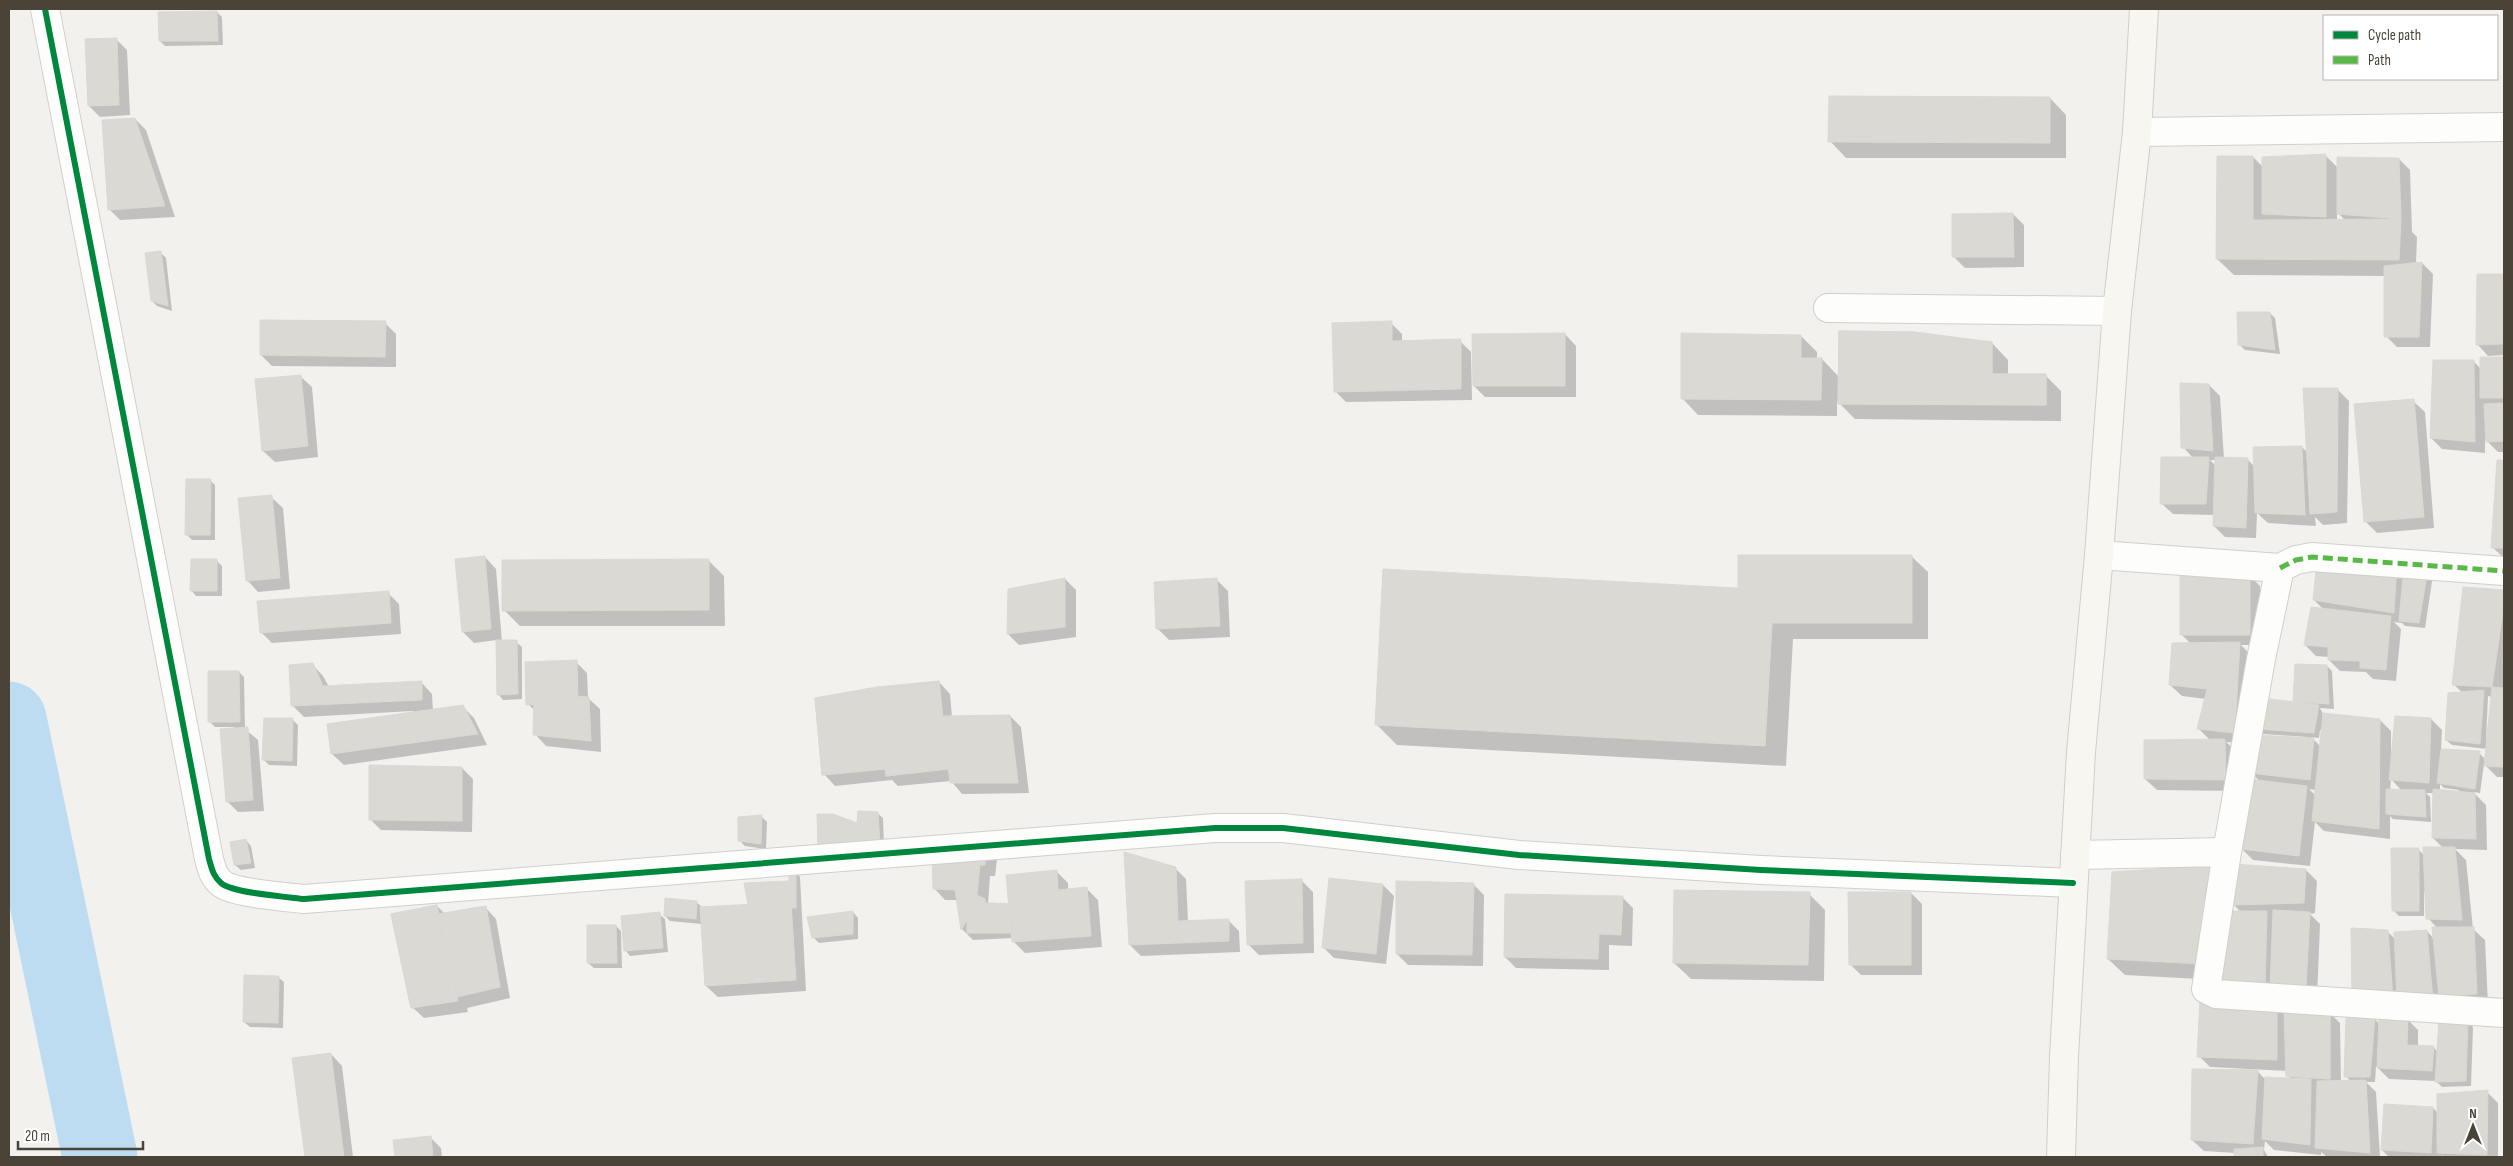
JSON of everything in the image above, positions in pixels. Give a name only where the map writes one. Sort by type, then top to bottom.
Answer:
[{"type":"main road","points":[[2062,1157],[2064,1057],[2081,752],[2099,555],[2117,311],[2137,132],[2144,9]]},
{"type":"street","points":[[45,9],[209,859],[213,875],[222,885],[261,894],[304,899],[1215,828],[1283,828],[1529,856],[1771,870],[2073,883]]},
{"type":"street","points":[[2137,132],[2504,127]]},
{"type":"street","points":[[1828,308],[2117,311]]},
{"type":"street","points":[[2099,555],[2280,568],[2296,560],[2312,557],[2504,571]]},
{"type":"street","points":[[2280,568],[2261,659],[2227,852],[2206,989],[2210,992],[2297,1001],[2504,1013]]},
{"type":"street","points":[[2075,855],[2227,852]]},
{"type":"building","points":[[217,11],[218,41],[159,41],[158,12]]},
{"type":"building","points":[[117,38],[119,105],[88,106],[85,39]]},
{"type":"building","points":[[1829,96],[2050,97],[2050,143],[1828,142]]},
{"type":"building","points":[[135,118],[165,206],[108,210],[102,120]]},
{"type":"building","points":[[2326,154],[2326,217],[2262,214],[2262,157]]},
{"type":"building","points":[[2217,156],[2253,156],[2253,220],[2401,219],[2399,260],[2216,259]]},
{"type":"building","points":[[2337,157],[2399,158],[2401,219],[2337,214]]},
{"type":"building","points":[[2013,213],[2014,257],[1952,257],[1952,214]]},
{"type":"building","points":[[161,251],[168,306],[151,301],[145,253]]},
{"type":"building","points":[[2422,262],[2419,337],[2384,337],[2384,266]]},
{"type":"building","points":[[2477,274],[2504,274],[2504,344],[2476,345]]},
{"type":"building","points":[[2237,312],[2270,312],[2275,350],[2238,345]]},
{"type":"building","points":[[260,320],[386,321],[385,357],[260,355]]},
{"type":"building","points":[[1392,321],[1392,341],[1461,339],[1461,389],[1334,392],[1332,323]]},
{"type":"building","points":[[1839,331],[1915,332],[1915,342],[1992,342],[1992,374],[2046,374],[2046,405],[1838,404]]},
{"type":"building","points":[[1839,331],[1915,332],[1992,342],[1992,374],[2046,374],[2046,405],[1838,404]]},
{"type":"building","points":[[1565,333],[1565,386],[1473,386],[1472,334]]},
{"type":"building","points":[[1681,333],[1801,335],[1801,358],[1822,358],[1821,400],[1681,399]]},
{"type":"building","points":[[2480,357],[2504,357],[2504,398],[2480,398]]},
{"type":"building","points":[[2433,360],[2474,360],[2475,442],[2430,438]]},
{"type":"building","points":[[301,375],[308,446],[262,451],[255,379]]},
{"type":"building","points":[[2180,383],[2209,384],[2213,451],[2181,448]]},
{"type":"building","points":[[2303,388],[2338,388],[2337,512],[2310,514]]},
{"type":"building","points":[[2414,399],[2424,517],[2364,522],[2354,404]]},
{"type":"building","points":[[2504,403],[2504,441],[2486,442],[2484,404]]},
{"type":"building","points":[[2302,446],[2305,515],[2255,513],[2253,447]]},
{"type":"building","points":[[2161,457],[2209,457],[2206,504],[2160,504]]},
{"type":"building","points":[[2215,457],[2248,458],[2246,528],[2213,526]]},
{"type":"building","points":[[2497,460],[2504,460],[2504,548],[2491,548]]},
{"type":"building","points":[[186,479],[211,479],[210,535],[185,535]]},
{"type":"building","points":[[272,495],[280,578],[246,581],[238,498]]},
{"type":"building","points":[[1738,555],[1912,555],[1912,623],[1738,623]]},
{"type":"building","points":[[485,556],[491,629],[462,632],[455,559]]},
{"type":"building","points":[[191,559],[217,559],[217,591],[190,591]]},
{"type":"building","points":[[709,559],[709,610],[502,611],[502,560]]},
{"type":"building","points":[[2317,560],[2397,564],[2394,613],[2313,600]]},
{"type":"building","points":[[2404,566],[2428,569],[2419,623],[2399,621]]},
{"type":"building","points":[[1383,569],[1774,590],[1765,746],[1375,725]]},
{"type":"building","points":[[2180,574],[2250,574],[2250,635],[2180,635]]},
{"type":"building","points":[[1065,578],[1065,627],[1007,634],[1008,589]]},
{"type":"building","points":[[1217,578],[1220,626],[1156,629],[1154,582]]},
{"type":"building","points":[[2463,587],[2504,590],[2504,605],[2492,687],[2452,685]]},
{"type":"building","points":[[389,591],[391,623],[260,633],[257,601]]},
{"type":"building","points":[[2311,607],[2391,616],[2386,670],[2360,668],[2360,661],[2328,660],[2328,647],[2304,645]]},
{"type":"building","points":[[496,640],[517,640],[518,694],[497,695]]},
{"type":"building","points":[[2240,642],[2235,733],[2197,729],[2207,689],[2169,685],[2172,643]]},
{"type":"building","points":[[577,660],[578,702],[526,705],[525,662]]},
{"type":"building","points":[[313,663],[323,686],[422,681],[422,700],[291,706],[289,665]]},
{"type":"building","points":[[2295,664],[2327,665],[2329,704],[2293,702]]},
{"type":"building","points":[[208,671],[239,671],[240,722],[208,722]]},
{"type":"building","points":[[939,681],[948,769],[886,776],[877,687]]},
{"type":"building","points":[[939,681],[948,769],[886,776],[878,692]]},
{"type":"building","points":[[877,687],[885,769],[822,775],[815,698]]},
{"type":"building","points":[[2492,687],[2504,688],[2504,767],[2484,766]]},
{"type":"building","points":[[2484,690],[2480,744],[2445,740],[2448,693]]},
{"type":"building","points":[[878,692],[885,769],[822,775],[815,698]]},
{"type":"building","points":[[534,693],[589,697],[591,741],[533,735]]},
{"type":"building","points":[[2262,698],[2319,705],[2314,733],[2256,729]]},
{"type":"building","points":[[463,705],[478,734],[331,754],[327,724]]},
{"type":"building","points":[[2323,713],[2380,719],[2379,829],[2312,821]]},
{"type":"building","points":[[1010,715],[1018,783],[950,783],[942,716]]},
{"type":"building","points":[[2395,716],[2431,718],[2429,783],[2389,780]]},
{"type":"building","points":[[264,718],[293,718],[292,761],[262,760]]},
{"type":"building","points":[[248,727],[253,800],[226,802],[220,729]]},
{"type":"building","points":[[2256,735],[2314,738],[2310,780],[2250,773]]},
{"type":"building","points":[[2225,739],[2226,780],[2144,779],[2144,740]]},
{"type":"building","points":[[2441,749],[2480,751],[2475,789],[2437,783]]},
{"type":"building","points":[[369,765],[462,767],[462,821],[369,820]]},
{"type":"building","points":[[2248,779],[2307,786],[2299,856],[2241,849]]},
{"type":"building","points":[[2386,789],[2425,790],[2426,817],[2386,814]]},
{"type":"building","points":[[2433,789],[2475,793],[2476,839],[2432,838]]},
{"type":"building","points":[[858,811],[878,812],[880,845],[818,847],[817,814],[833,814],[857,823]]},
{"type":"building","points":[[762,815],[761,844],[738,841],[738,817]]},
{"type":"building","points":[[246,839],[251,863],[234,865],[230,842]]},
{"type":"building","points":[[987,847],[985,865],[980,865],[977,895],[985,899],[984,918],[969,917],[961,930],[955,890],[933,889],[932,853]]},
{"type":"building","points":[[2423,847],[2455,847],[2462,920],[2426,919]]},
{"type":"building","points":[[2391,848],[2419,848],[2419,911],[2392,911]]},
{"type":"building","points":[[1124,852],[1176,867],[1178,921],[1229,919],[1229,941],[1129,945]]},
{"type":"building","points":[[2233,864],[2306,869],[2304,903],[2233,905]]},
{"type":"building","points":[[2216,865],[2201,964],[2107,959],[2112,872]]},
{"type":"building","points":[[789,870],[796,870],[796,908],[748,905],[744,883],[789,881]]},
{"type":"building","points":[[1057,870],[1058,890],[1087,887],[1091,936],[1012,942],[1006,875]]},
{"type":"building","points":[[1329,878],[1383,884],[1376,954],[1322,948]]},
{"type":"building","points":[[1302,879],[1303,943],[1247,945],[1245,881]]},
{"type":"building","points":[[1396,881],[1474,883],[1472,955],[1396,954]]},
{"type":"building","points":[[1674,890],[1810,892],[1808,965],[1673,963]]},
{"type":"building","points":[[1848,892],[1911,892],[1911,965],[1849,965]]},
{"type":"building","points":[[1505,894],[1623,896],[1621,935],[1599,934],[1598,959],[1504,957]]},
{"type":"building","points":[[665,898],[697,901],[696,919],[664,916]]},
{"type":"building","points":[[791,902],[796,980],[705,986],[700,907]]},
{"type":"building","points":[[967,902],[1014,904],[1011,933],[967,933]]},
{"type":"building","points":[[437,905],[458,1001],[411,1008],[391,914]]},
{"type":"building","points":[[437,905],[450,999],[411,1008],[391,914]]},
{"type":"building","points":[[486,906],[500,987],[456,994],[439,914]]},
{"type":"building","points":[[486,906],[500,987],[457,997],[439,914]]},
{"type":"building","points":[[2273,910],[2310,912],[2306,988],[2270,988]]},
{"type":"building","points":[[853,911],[853,934],[812,938],[807,917]]},
{"type":"building","points":[[2222,911],[2267,911],[2265,991],[2216,988]]},
{"type":"building","points":[[660,912],[663,948],[624,951],[621,916]]},
{"type":"building","points":[[587,925],[616,925],[617,963],[587,963]]},
{"type":"building","points":[[2432,927],[2474,927],[2477,994],[2439,997]]},
{"type":"building","points":[[2351,928],[2388,930],[2393,999],[2352,997]]},
{"type":"building","points":[[2427,930],[2433,1001],[2397,1001],[2394,932]]},
{"type":"building","points":[[244,975],[279,976],[278,1023],[243,1022]]},
{"type":"building","points":[[2200,999],[2277,1003],[2277,1060],[2197,1057]]},
{"type":"building","points":[[2287,1005],[2330,1011],[2330,1079],[2286,1076]]},
{"type":"building","points":[[2330,1011],[2330,1079],[2286,1076],[2284,1012]]},
{"type":"building","points":[[2346,1017],[2375,1018],[2370,1077],[2344,1077]]},
{"type":"building","points":[[2379,1017],[2408,1018],[2407,1045],[2434,1046],[2432,1071],[2377,1068]]},
{"type":"building","points":[[2439,1019],[2468,1021],[2466,1081],[2435,1082]]},
{"type":"building","points":[[331,1053],[344,1157],[305,1157],[292,1058]]},
{"type":"building","points":[[2192,1069],[2258,1070],[2253,1144],[2191,1140]]},
{"type":"building","points":[[2265,1077],[2311,1079],[2310,1145],[2262,1139]]},
{"type":"building","points":[[2366,1080],[2370,1153],[2315,1148],[2317,1081]]},
{"type":"building","points":[[2488,1090],[2487,1155],[2437,1153],[2437,1094]]},
{"type":"building","points":[[2384,1104],[2433,1107],[2431,1153],[2381,1150]]},
{"type":"building","points":[[431,1136],[433,1157],[395,1157],[393,1140]]},
{"type":"building","points":[[2263,1147],[2263,1157],[2234,1157],[2234,1149]]},
{"type":"waterway","points":[[9,719],[100,1157]]},
{"type":"marked path","points":[[2280,568],[2296,560],[2312,557],[2504,571]]},
{"type":"cycle path","points":[[45,9],[209,859],[216,878],[227,886],[260,894],[304,899],[1215,828],[1283,828],[1519,855],[1761,870],[2073,883]]}]
